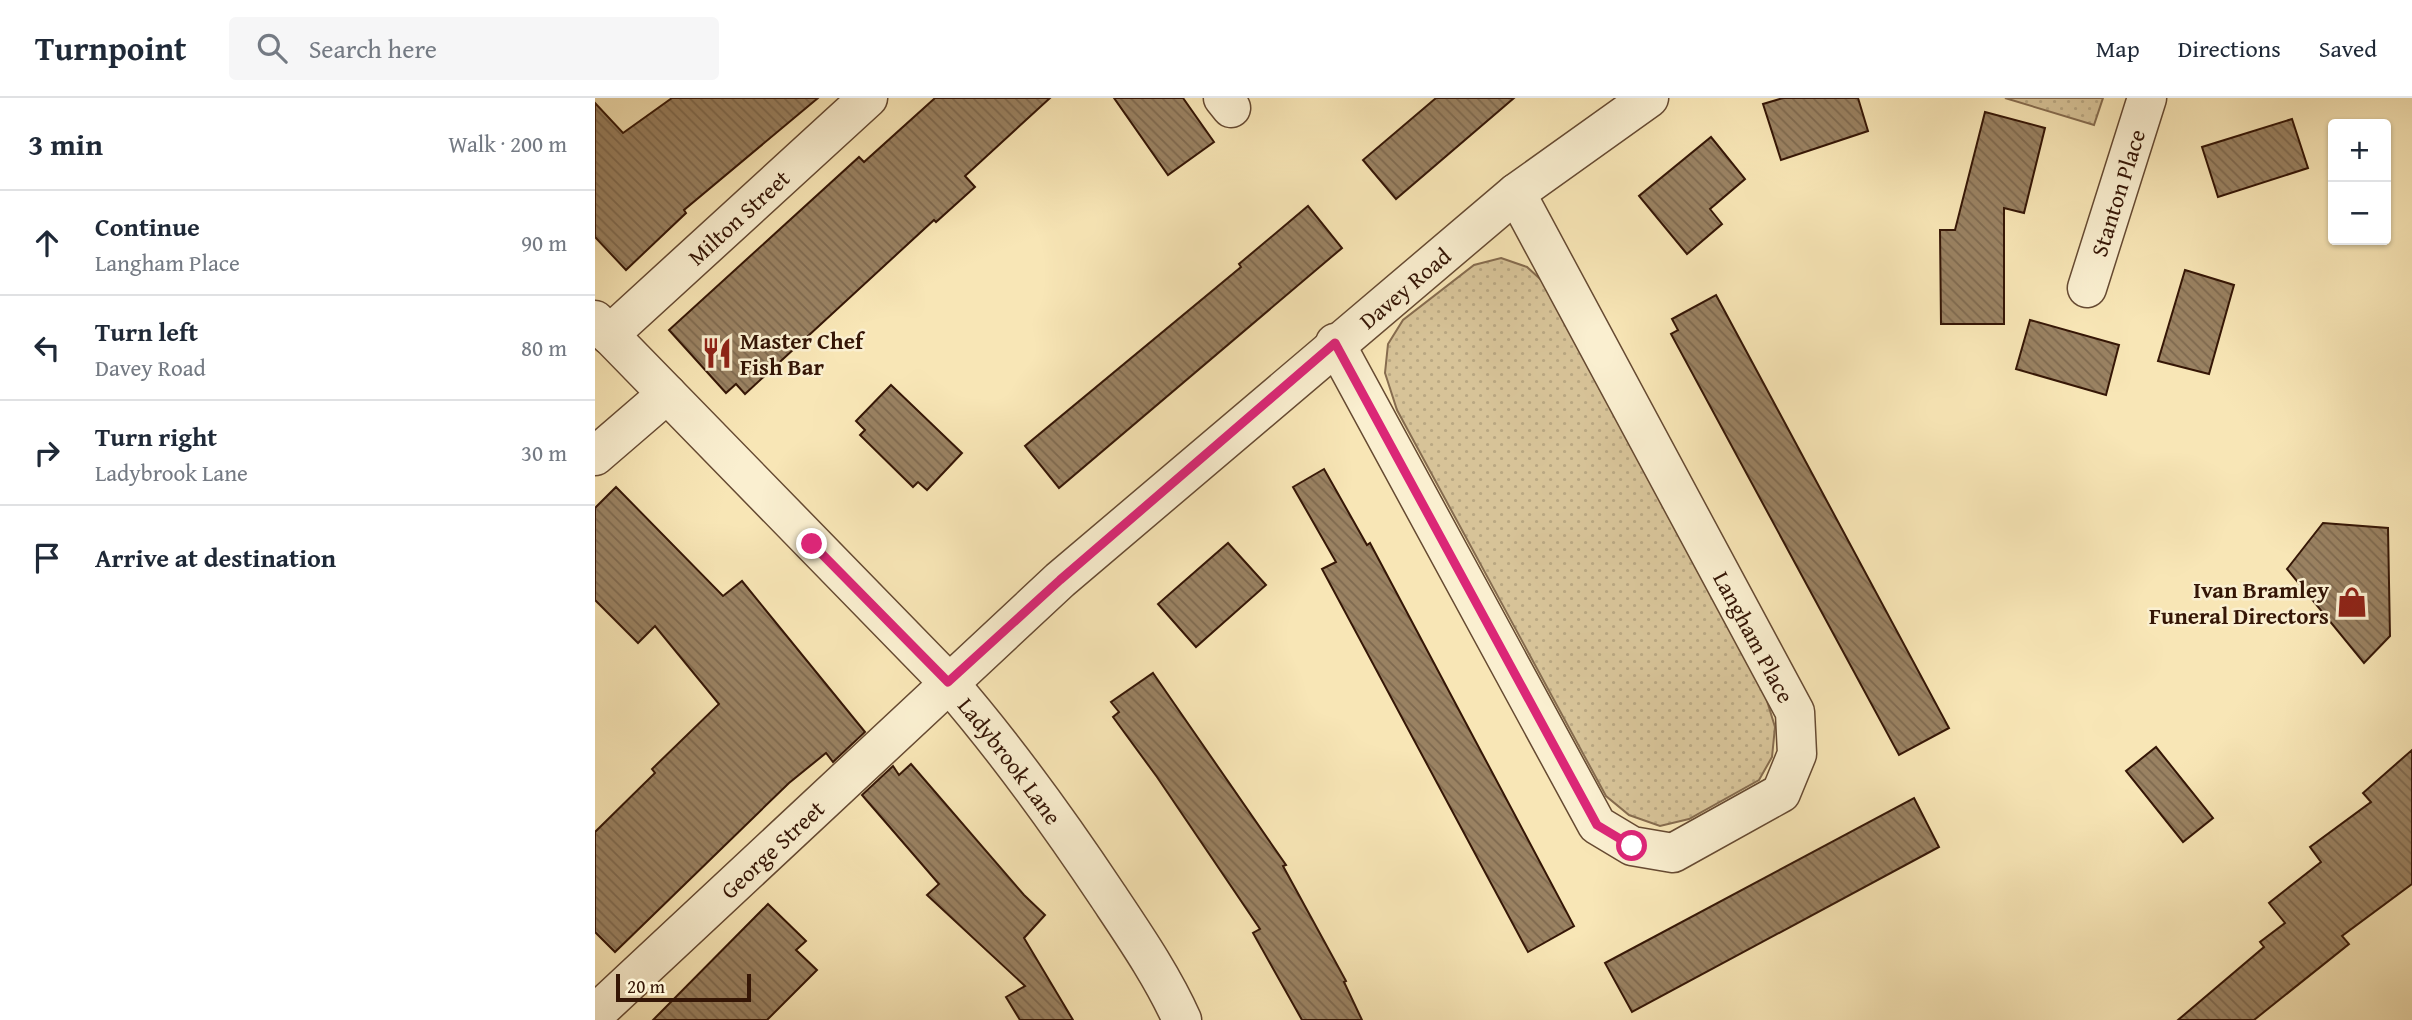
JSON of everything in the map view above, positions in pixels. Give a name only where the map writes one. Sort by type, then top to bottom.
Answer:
[{"type":"street","name":"Milton Street","points":[[602,328],[868,98]]},
{"type":"street","name":"Davey Road","points":[[948,682],[1060,580],[1335,343],[1516,192],[1649,98]]},
{"type":"street","name":"Stanton Place","points":[[2087,288],[2147,98]]},
{"type":"street","name":"Langham Place","points":[[1335,343],[1597,825],[1632,846],[1673,853],[1781,793],[1797,754],[1795,712],[1516,192]]},
{"type":"street","name":"Ladybrook Lane","points":[[602,328],[948,682],[1045,800],[1126,924],[1182,1020]]},
{"type":"street","points":[[595,456],[667,394]]},
{"type":"street","name":"George Street","points":[[595,1014],[948,682]]},
{"type":"shaded area","points":[[2005,98],[2103,98],[2094,125]]},
{"type":"shaded area","points":[[1501,258],[1527,267],[1550,288],[1764,691],[1775,727],[1772,757],[1759,780],[1689,819],[1660,826],[1629,815],[1606,796],[1397,410],[1385,373],[1388,344],[1403,320],[1474,265]]},
{"type":"building","points":[[672,98],[818,98],[684,210],[686,213],[626,270],[595,237],[595,103],[623,133]]},
{"type":"building","points":[[935,98],[1050,98],[965,176],[975,187],[936,222],[934,220],[745,394],[736,384],[726,393],[669,330],[859,157],[864,162]]},
{"type":"building","points":[[1114,98],[1183,98],[1214,142],[1168,175]]},
{"type":"building","points":[[1436,98],[1514,98],[1396,199],[1363,160]]},
{"type":"building","points":[[1783,98],[1858,98],[1868,131],[1781,160],[1763,104]]},
{"type":"building","points":[[1985,112],[2045,128],[2024,213],[2004,208],[2004,324],[1941,324],[1940,230],[1955,230]]},
{"type":"building","points":[[2292,119],[2308,168],[2218,197],[2202,147]]},
{"type":"building","points":[[1711,137],[1745,179],[1710,209],[1722,224],[1687,254],[1639,196]]},
{"type":"building","points":[[1308,206],[1342,248],[1059,488],[1025,446],[1241,267],[1239,264]]},
{"type":"building","points":[[2185,270],[2234,285],[2209,374],[2158,361]]},
{"type":"building","points":[[1716,295],[1949,728],[1899,755],[1671,334],[1678,330],[1672,319]]},
{"type":"building","points":[[2030,320],[2119,345],[2106,395],[2016,369]]},
{"type":"building","points":[[891,385],[962,453],[927,490],[918,482],[913,487],[860,435],[865,430],[856,421]]},
{"type":"building","points":[[1324,469],[1367,545],[1370,543],[1574,926],[1528,952],[1322,569],[1336,562],[1293,487]]},
{"type":"building","points":[[616,487],[723,596],[742,581],[865,732],[833,762],[826,753],[789,783],[615,952],[595,932],[595,832],[655,773],[652,769],[719,704],[655,626],[638,643],[595,600],[595,508]]},
{"type":"building","name":"Ivan Bramley Funeral Directors","points":[[2323,523],[2388,528],[2390,636],[2364,663],[2287,569]]},
{"type":"building","points":[[1228,543],[1266,585],[1196,647],[1158,604]]},
{"type":"building","points":[[1153,673],[1286,865],[1283,866],[1346,981],[1344,982],[1362,1020],[1302,1020],[1253,933],[1260,929],[1113,717],[1119,712],[1111,702]]},
{"type":"building","points":[[2156,747],[2213,818],[2183,842],[2126,771]]},
{"type":"building","points":[[2412,750],[2412,884],[2342,936],[2349,944],[2254,1020],[2178,1020],[2264,947],[2260,942],[2285,923],[2269,903],[2321,862],[2310,847],[2371,802],[2363,793]]},
{"type":"building","points":[[911,764],[1024,895],[1045,915],[1024,938],[1073,1020],[1020,1020],[1006,997],[1025,986],[927,895],[939,884],[862,795],[893,766],[899,775]]},
{"type":"building","points":[[1914,798],[1939,847],[1632,1012],[1605,963]]},
{"type":"building","points":[[768,904],[806,941],[796,950],[817,970],[767,1020],[653,1020]]},
{"type":"place","name":"Master Chef Fish Bar","points":[[717,353]]},
{"type":"place","name":"Ivan Bramley Funeral Directors","points":[[2352,602]]},
{"type":"route","points":[[812,544],[948,682],[1060,580],[1335,343],[1597,825],[1632,846]]}]
